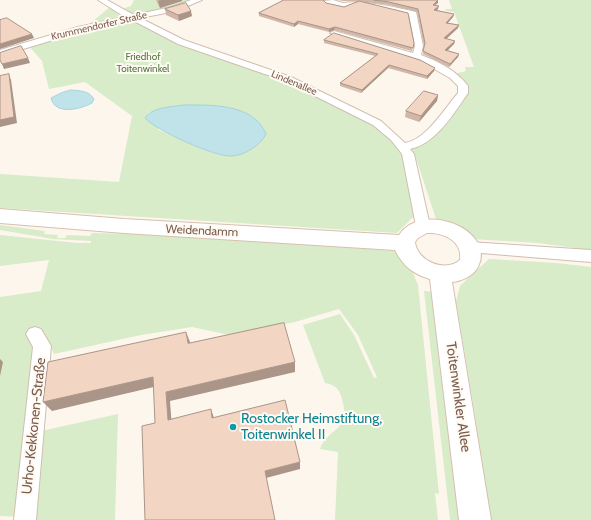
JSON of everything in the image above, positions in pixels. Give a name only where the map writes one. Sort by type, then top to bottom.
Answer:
[{"type":"street","name":"Lindenallee","points":[[102,0],[131,17],[181,42],[259,68],[304,86],[377,123],[403,147],[408,154],[422,226]]},
{"type":"street","name":"Krummendorfer Straße","points":[[0,53],[76,30],[173,9],[198,0]]},
{"type":"street","points":[[329,0],[327,1],[344,6],[354,0]]},
{"type":"street","points":[[359,0],[413,14],[419,46],[416,56]]},
{"type":"street","points":[[334,33],[416,56],[454,74],[463,86],[463,93],[428,136],[408,147],[403,147]]},
{"type":"street","name":"Weidendamm","points":[[0,216],[124,226],[404,243]]},
{"type":"street","points":[[422,226],[438,226],[454,231],[460,236],[469,247],[471,254],[470,261],[466,267],[459,271],[440,274],[424,270],[417,265],[407,255],[404,243],[410,233],[422,226]]},
{"type":"street","points":[[469,247],[591,256]]},
{"type":"street","name":"Toitenwinkler Allee","points":[[440,274],[475,520]]},
{"type":"street","name":"Urho-Kekkonen-Straße","points":[[25,520],[42,346],[35,334]]},
{"type":"green space","points":[[134,0],[198,0],[131,17],[118,10],[131,6]]},
{"type":"green space","points":[[449,0],[591,0],[591,250],[538,243],[471,239],[436,219],[415,155],[408,147],[419,142],[463,93],[454,74],[466,71],[465,67],[474,67],[454,12],[446,11],[445,9],[452,9]]},
{"type":"green space","points":[[110,7],[122,17],[87,26]]},
{"type":"green space","name":"Friedhof Toitenwinkel","points":[[128,20],[136,20],[181,42],[259,68],[377,123],[403,147],[421,218],[412,218],[397,233],[0,208],[0,174],[119,182],[132,116],[85,82],[49,89],[42,61],[28,45],[75,31]],"holes":[[[184,105],[231,156],[217,154],[159,130],[148,113]]]},
{"type":"green space","points":[[0,225],[45,231],[44,234],[58,235],[57,238],[65,238],[67,235],[90,236],[92,233],[165,235],[396,251],[400,254],[401,262],[412,271],[418,285],[439,494],[435,493],[438,520],[335,520],[338,452],[320,449],[323,442],[341,424],[344,418],[344,410],[342,399],[338,390],[334,386],[325,383],[303,325],[340,314],[354,335],[374,378],[377,377],[358,335],[339,309],[295,322],[229,335],[192,327],[141,335],[54,354],[48,341],[36,335],[32,433],[118,414],[115,520],[25,520],[24,517],[0,516],[0,297],[41,291],[49,260],[0,266],[0,235],[77,243],[91,243],[91,241],[53,239],[0,230]]},
{"type":"green space","points":[[489,259],[557,263],[591,267],[591,520],[488,520],[476,421],[456,301],[460,286]]},
{"type":"green space","points":[[424,291],[435,292],[464,520],[450,520]]},
{"type":"water","points":[[71,90],[89,94],[94,99],[92,103],[69,110],[53,104],[51,98]]},
{"type":"water","points":[[184,105],[218,106],[241,111],[252,116],[260,124],[266,134],[256,146],[246,152],[236,156],[223,155],[199,148],[172,136],[145,118],[148,114],[157,110]]},
{"type":"building","points":[[284,0],[323,0],[326,3],[344,7],[359,1],[408,13],[414,43],[413,48],[335,27],[329,29],[298,21],[294,24],[259,13]]},
{"type":"building","points":[[374,0],[438,0],[433,5],[439,6],[434,10],[454,14],[446,23],[459,25],[444,38],[455,41],[445,50],[459,54],[450,64],[423,51],[425,43],[418,9]]},
{"type":"building","points":[[186,3],[191,11],[178,15],[165,9]]},
{"type":"building","points":[[7,18],[32,34],[0,44],[0,20]]},
{"type":"building","points":[[334,33],[420,60],[435,68],[427,76],[389,65],[362,90],[340,83],[378,54],[324,40]]},
{"type":"building","points":[[21,46],[28,58],[2,64],[0,60],[0,53]]},
{"type":"building","points":[[9,74],[14,117],[0,120],[0,76]]},
{"type":"building","points":[[424,91],[438,95],[421,116],[406,111]]},
{"type":"building","name":"Rostocker Heimstiftung, Toitenwinkel II","points":[[284,323],[295,362],[166,392],[168,420],[211,409],[212,418],[285,400],[300,462],[265,471],[275,520],[145,520],[142,426],[155,423],[153,377],[43,402],[48,362],[186,332],[188,343]]},
{"type":"place","name":"Rostocker Heimstiftung, Toitenwinkel II","points":[[233,427]]}]
